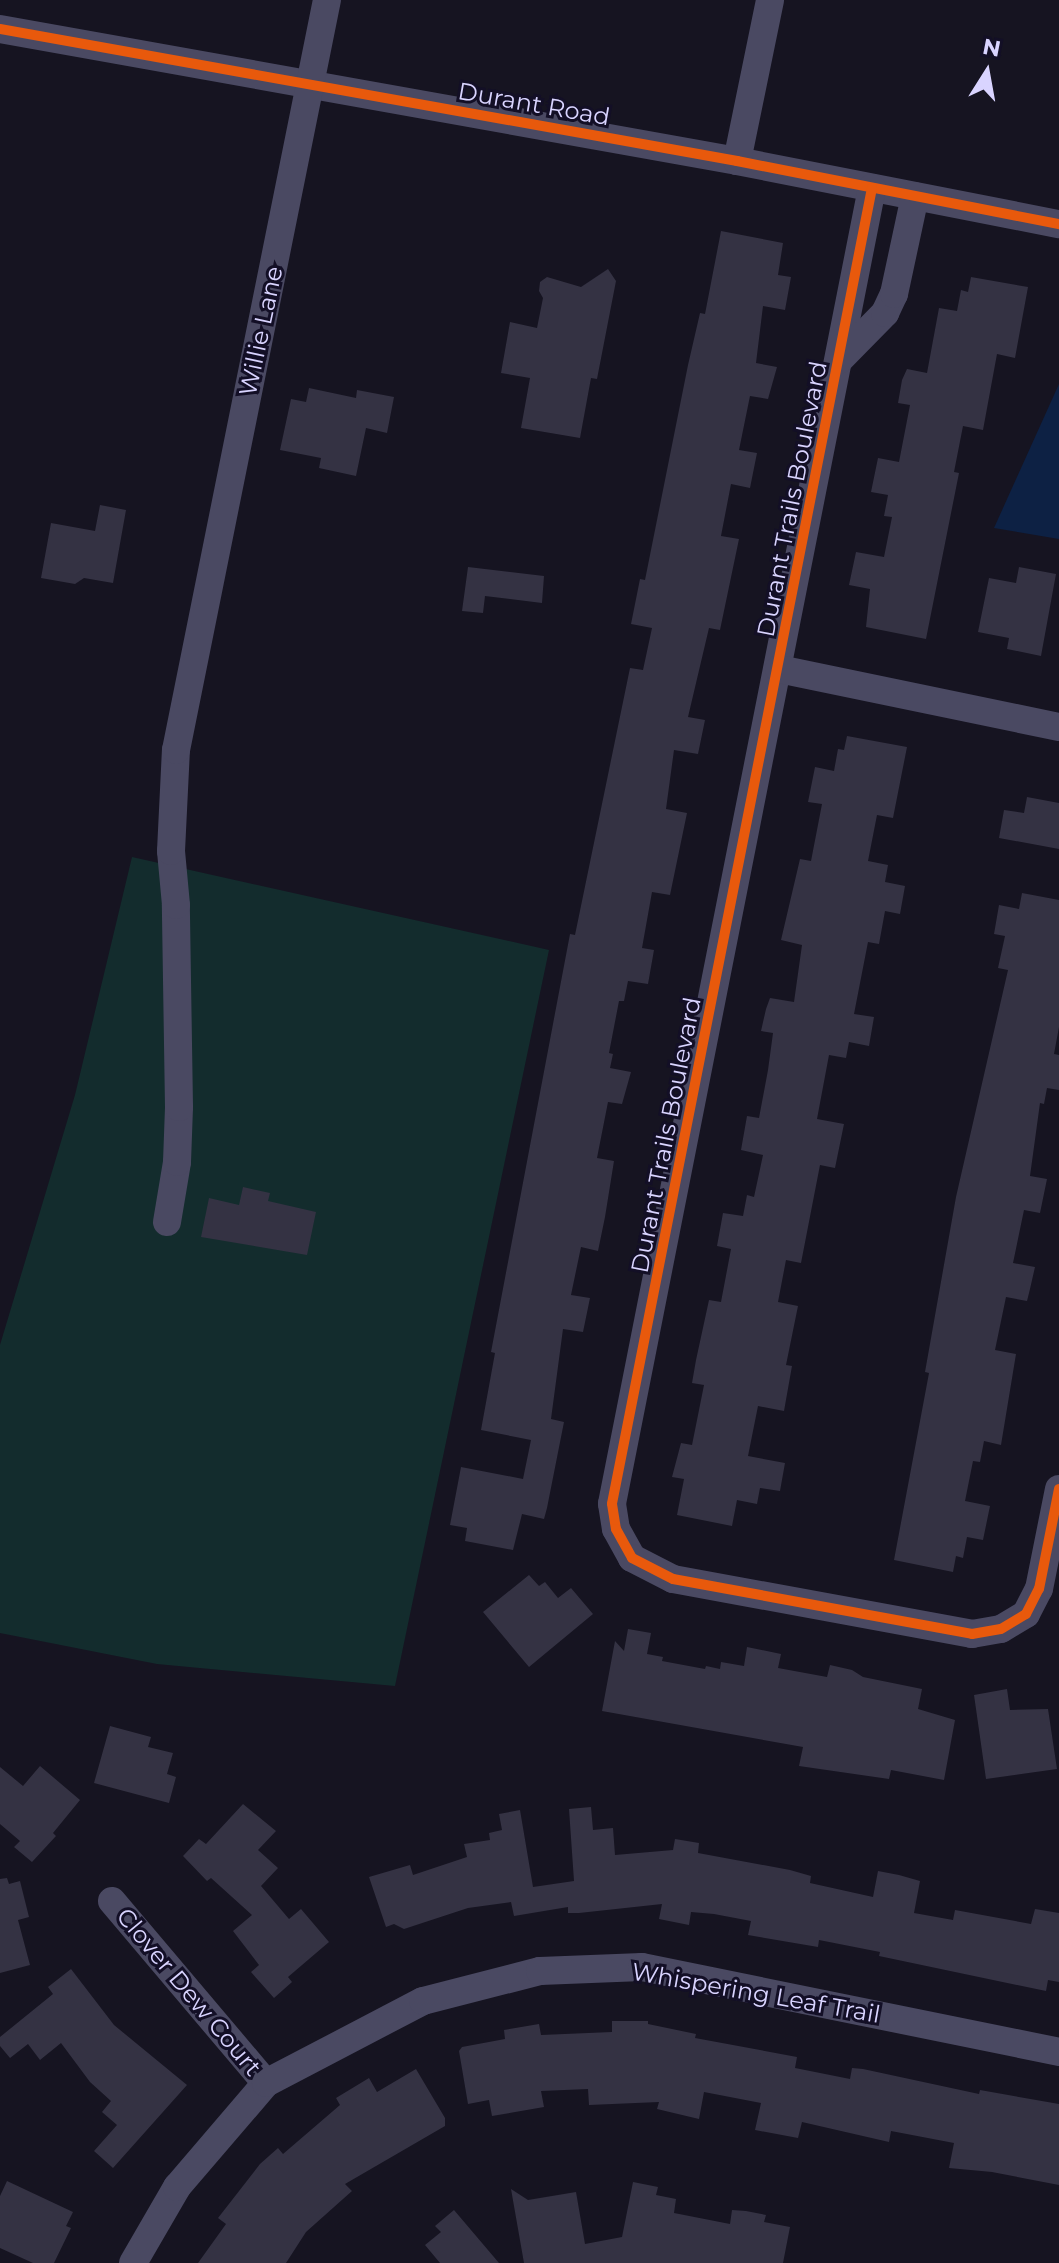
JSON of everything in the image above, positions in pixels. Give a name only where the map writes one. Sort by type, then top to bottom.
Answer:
[{"type":"street","name":"Willie Lane","points":[[167,1222],[177,1162],[179,1107],[176,905],[171,851],[176,750],[327,0]]},
{"type":"street","points":[[737,161],[770,0]]},
{"type":"street","name":"Durant Road","points":[[0,29],[737,161],[1059,224]]},
{"type":"street","name":"Durant Trails Boulevard","points":[[872,188],[612,1504],[616,1529],[632,1558],[673,1579],[972,1634],[1001,1629],[1026,1614],[1039,1589],[1059,1489]]},
{"type":"street","points":[[839,360],[885,313],[894,294],[915,196]]},
{"type":"street","name":"Durant Trails Boulevard","points":[[779,669],[1059,727]]},
{"type":"street","name":"Clover Dew Court","points":[[112,1901],[266,2083]]},
{"type":"street","name":"Whispering Leaf Trail","points":[[133,2263],[177,2187],[266,2083],[423,2001],[540,1971],[642,1967],[1059,2052]]},
{"type":"green space","points":[[132,857],[549,950],[395,1686],[157,1664],[0,1633],[0,1345],[75,1095]]},
{"type":"water","points":[[1059,384],[1059,539],[994,528]]},
{"type":"building","points":[[721,231],[783,243],[778,275],[791,277],[785,310],[763,306],[756,363],[777,367],[768,399],[750,396],[739,450],[757,453],[750,488],[731,484],[721,536],[739,539],[720,630],[709,628],[688,717],[705,720],[698,754],[674,750],[666,809],[687,813],[670,895],[652,892],[642,948],[654,950],[648,984],[628,981],[624,1001],[619,1001],[609,1053],[613,1054],[610,1068],[631,1072],[622,1104],[608,1102],[597,1158],[614,1161],[598,1251],[581,1247],[571,1295],[590,1298],[583,1332],[563,1329],[551,1419],[564,1422],[547,1508],[544,1519],[522,1514],[513,1550],[465,1541],[467,1528],[450,1525],[461,1467],[523,1479],[531,1440],[481,1430],[495,1353],[491,1352],[570,934],[575,935],[630,668],[643,670],[652,628],[631,624],[640,579],[645,580],[688,365],[700,313],[705,314]]},
{"type":"building","points":[[608,269],[616,281],[597,379],[591,378],[580,438],[521,428],[530,378],[501,373],[510,322],[537,328],[543,298],[539,291],[540,282],[547,277],[581,287]]},
{"type":"building","points":[[971,277],[1028,287],[1015,358],[997,354],[983,430],[963,426],[954,472],[959,473],[926,639],[866,627],[870,589],[849,585],[856,552],[884,557],[892,517],[884,516],[888,495],[871,492],[878,458],[899,462],[910,405],[898,403],[902,380],[907,369],[927,373],[939,308],[957,311],[961,290],[968,292]]},
{"type":"building","points":[[309,388],[356,398],[357,390],[394,397],[387,433],[366,428],[356,476],[319,468],[321,458],[280,450],[291,399],[306,402]]},
{"type":"building","points":[[100,505],[126,510],[113,583],[84,578],[75,584],[41,578],[51,523],[95,531]]},
{"type":"building","points":[[468,567],[544,576],[542,603],[485,596],[483,613],[462,611]]},
{"type":"building","points":[[1019,567],[1056,574],[1041,656],[1007,649],[1009,638],[978,632],[989,578],[1016,583]]},
{"type":"building","points":[[847,736],[907,747],[893,818],[877,815],[868,861],[888,865],[885,882],[905,886],[900,914],[885,911],[879,944],[868,942],[854,1014],[874,1017],[869,1046],[849,1042],[846,1058],[829,1055],[817,1119],[844,1124],[835,1168],[820,1165],[801,1263],[786,1260],[778,1302],[798,1306],[786,1365],[792,1366],[784,1411],[758,1406],[748,1456],[785,1463],[780,1491],[760,1488],[757,1504],[737,1500],[732,1526],[677,1515],[684,1479],[672,1477],[681,1443],[692,1445],[704,1385],[692,1383],[709,1300],[721,1302],[731,1249],[717,1246],[723,1213],[743,1216],[747,1195],[754,1197],[763,1155],[741,1150],[747,1116],[759,1118],[768,1070],[773,1033],[761,1031],[766,1009],[770,998],[794,1002],[802,945],[781,940],[800,859],[811,861],[822,804],[808,802],[815,767],[834,771],[838,749],[844,750]]},
{"type":"building","points":[[1027,797],[1059,803],[1059,849],[999,838],[1004,810],[1024,813]]},
{"type":"building","points":[[1022,893],[1059,900],[1059,1027],[1054,1054],[1059,1055],[1059,1090],[1047,1088],[1044,1104],[1040,1103],[1030,1176],[1047,1179],[1040,1213],[1024,1210],[1013,1263],[1035,1267],[1030,1289],[1027,1301],[1006,1297],[995,1350],[1016,1354],[1001,1445],[984,1441],[980,1462],[973,1461],[965,1501],[990,1506],[983,1540],[967,1537],[963,1558],[956,1556],[953,1572],[894,1560],[929,1373],[925,1372],[956,1197],[1008,970],[998,968],[1005,936],[994,934],[999,905],[1019,909]]},
{"type":"building","points":[[243,1187],[270,1193],[268,1201],[316,1212],[307,1255],[201,1237],[209,1198],[239,1205]]},
{"type":"building","points":[[529,1575],[539,1586],[545,1582],[558,1598],[571,1588],[593,1614],[529,1667],[483,1612]]},
{"type":"building","points":[[628,1629],[651,1633],[647,1654],[663,1657],[662,1661],[705,1669],[706,1666],[720,1669],[721,1662],[744,1666],[747,1647],[781,1654],[778,1668],[827,1677],[830,1665],[852,1670],[863,1677],[922,1689],[918,1709],[955,1720],[944,1780],[891,1770],[889,1779],[799,1766],[803,1747],[602,1711],[615,1641],[624,1651]]},
{"type":"building","points":[[1007,1689],[1010,1710],[1048,1709],[1057,1769],[986,1779],[974,1695]]},
{"type":"building","points":[[110,1726],[151,1737],[148,1747],[173,1753],[167,1774],[176,1777],[169,1803],[94,1783]]},
{"type":"building","points":[[40,1766],[80,1800],[53,1833],[56,1836],[32,1862],[14,1847],[20,1841],[0,1824],[0,1767],[23,1786]]},
{"type":"building","points":[[243,1804],[276,1831],[258,1850],[278,1868],[261,1886],[289,1919],[301,1909],[329,1942],[288,1977],[292,1982],[274,1998],[251,1972],[259,1965],[233,1931],[252,1915],[211,1878],[207,1881],[183,1856],[199,1839],[206,1844]]},
{"type":"building","points":[[591,1807],[593,1830],[613,1828],[615,1855],[673,1850],[675,1839],[699,1843],[698,1853],[790,1870],[811,1876],[810,1883],[873,1897],[878,1871],[920,1881],[914,1913],[953,1920],[955,1910],[1031,1924],[1035,1909],[1059,1913],[1059,1982],[1048,1980],[1046,1991],[879,1956],[880,1952],[819,1940],[818,1947],[748,1935],[751,1921],[714,1914],[691,1912],[689,1925],[659,1919],[662,1904],[579,1913],[568,1913],[568,1907],[514,1916],[511,1902],[468,1908],[404,1929],[394,1924],[386,1927],[369,1877],[410,1865],[413,1875],[467,1857],[464,1844],[490,1840],[489,1833],[502,1830],[499,1814],[520,1810],[533,1887],[574,1881],[569,1809]]},
{"type":"building","points":[[7,1878],[9,1884],[20,1881],[29,1917],[18,1920],[30,1965],[0,1973],[0,1879]]},
{"type":"building","points":[[71,1969],[114,2025],[187,2085],[113,2168],[94,2151],[117,2125],[102,2112],[111,2101],[90,2082],[61,2043],[40,2060],[28,2044],[10,2058],[0,2046],[0,2037],[53,1994],[48,1987]]},
{"type":"building","points":[[612,2021],[648,2021],[648,2024],[696,2034],[695,2038],[797,2057],[795,2068],[850,2079],[852,2068],[863,2069],[979,2094],[980,2090],[1059,2104],[1059,2185],[992,2172],[949,2168],[954,2143],[891,2131],[889,2142],[802,2122],[798,2138],[755,2130],[761,2103],[704,2092],[699,2119],[657,2109],[659,2102],[589,2105],[588,2089],[541,2091],[544,2107],[492,2116],[489,2100],[468,2104],[459,2051],[462,2047],[505,2039],[504,2030],[539,2024],[541,2035],[612,2032]]},
{"type":"building","points":[[416,2069],[445,2118],[445,2126],[345,2184],[352,2191],[306,2232],[286,2263],[198,2263],[226,2224],[218,2218],[260,2164],[278,2148],[283,2154],[340,2105],[336,2098],[369,2078],[377,2092]]},
{"type":"building","points":[[7,2181],[73,2212],[66,2226],[71,2228],[54,2263],[33,2263],[0,2248],[0,2196]]},
{"type":"building","points":[[633,2182],[658,2187],[656,2195],[676,2199],[674,2213],[730,2224],[732,2210],[746,2211],[766,2215],[764,2222],[790,2227],[783,2263],[524,2263],[511,2189],[528,2200],[576,2192],[585,2244],[622,2237]]},
{"type":"building","points":[[454,2210],[499,2263],[440,2263],[425,2245],[441,2232],[435,2226]]},
{"type":"cycle path","points":[[0,29],[737,161],[1059,224]]},
{"type":"cycle path","points":[[872,188],[612,1504],[616,1529],[632,1558],[673,1579],[972,1634],[1001,1629],[1026,1614],[1039,1589],[1059,1489]]}]
